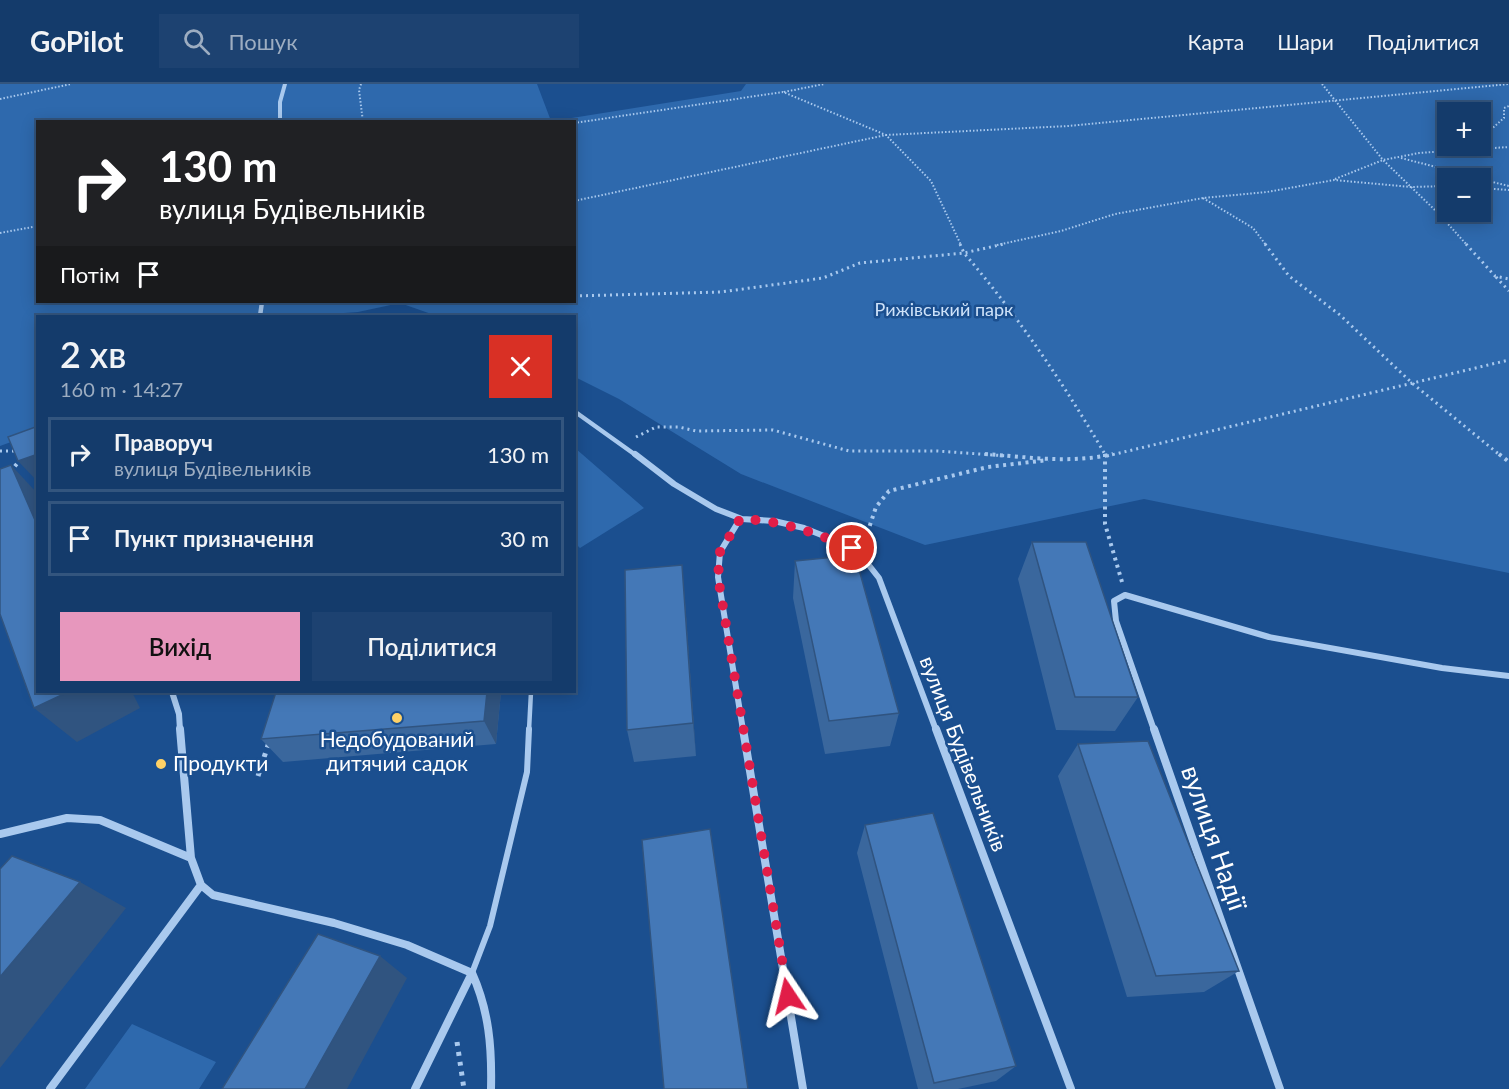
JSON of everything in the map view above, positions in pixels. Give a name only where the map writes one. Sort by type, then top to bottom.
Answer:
[{"type":"street","points":[[280,120],[280,102],[285,84]]},
{"type":"street","points":[[576,412],[621,442],[697,499],[740,519],[720,552],[718,577],[803,1089]]},
{"type":"street","name":"вулиця Будівельників","points":[[740,519],[776,521],[852,548],[865,559],[879,578],[1071,1089]]},
{"type":"street","points":[[1125,595],[1269,637],[1442,668],[1509,676]]},
{"type":"street","name":"вулиця Надії","points":[[1125,595],[1114,601],[1116,621],[1280,1089]]},
{"type":"street","points":[[172,693],[180,714],[191,858],[201,885],[213,895],[334,923],[407,945],[472,973],[486,1002],[493,1051],[491,1089]]},
{"type":"street","points":[[0,834],[68,818],[100,820],[191,858]]},
{"type":"street","points":[[50,1089],[201,885]]},
{"type":"street","points":[[415,1089],[472,973]]},
{"type":"lane","points":[[472,973],[490,926],[525,783],[531,693]]},
{"type":"path","points":[[0,99],[71,84]]},
{"type":"path","points":[[361,84],[359,90],[363,120]]},
{"type":"path","points":[[576,123],[824,84]]},
{"type":"path","points":[[1322,84],[1383,160],[1480,257],[1509,291]]},
{"type":"path","points":[[576,202],[693,174],[886,135],[1068,126],[1509,84]]},
{"type":"path","points":[[783,92],[886,135],[931,181],[964,253],[1029,334],[1079,409],[1106,456],[1105,524],[1125,595]]},
{"type":"path","points":[[1491,129],[1504,118],[1504,108],[1509,106]]},
{"type":"path","points":[[1491,147],[1509,147]]},
{"type":"path","points":[[576,296],[721,292],[823,278],[860,263],[964,253],[1061,231],[1115,214],[1203,198],[1267,192],[1334,180],[1383,160],[1437,151]]},
{"type":"path","points":[[1401,158],[1439,168]]},
{"type":"path","points":[[1334,180],[1411,187],[1437,186]]},
{"type":"path","points":[[1491,182],[1509,188]]},
{"type":"path","points":[[1491,188],[1509,188]]},
{"type":"path","points":[[1203,198],[1253,228],[1289,276],[1340,315],[1412,383],[1509,462]]},
{"type":"path","points":[[0,233],[36,226]]},
{"type":"path","points":[[1495,276],[1509,279]]},
{"type":"path","points":[[852,548],[862,545],[869,532],[876,507],[889,491],[988,467],[1106,456],[1509,360]]},
{"type":"path","points":[[621,442],[656,427],[679,427],[696,431],[773,430],[849,451],[937,451],[1059,459]]},
{"type":"path","points":[[0,451],[27,452],[7,476]]},
{"type":"path","points":[[258,776],[271,734]]},
{"type":"green space","name":"Рижівський парк","points":[[0,84],[537,84],[551,120],[36,120],[36,303],[400,303],[358,312],[315,315],[36,315],[36,439],[11,442],[0,446]]},
{"type":"green space","name":"Рижівський парк","points":[[746,84],[1509,84],[1509,573],[1144,499],[925,545],[741,474],[619,399],[576,378],[576,315],[434,315],[400,303],[576,303],[576,120],[559,120],[741,91]]},
{"type":"green space","points":[[576,449],[644,508],[580,548],[576,544]]},
{"type":"green space","points":[[132,1024],[216,1062],[199,1089],[85,1089]]},
{"type":"building","points":[[36,427],[36,455],[18,461],[8,437]]},
{"type":"building","points":[[11,465],[36,522],[36,693],[66,693],[34,708],[0,614],[0,469]]},
{"type":"building","points":[[1032,542],[1086,542],[1138,697],[1075,697]]},
{"type":"building","points":[[855,555],[899,713],[829,721],[795,561]]},
{"type":"building","points":[[682,565],[693,723],[627,730],[625,570]]},
{"type":"building","points":[[276,693],[487,693],[484,721],[261,739]]},
{"type":"building","points":[[1148,741],[1239,971],[1156,976],[1078,744]]},
{"type":"building","points":[[933,813],[1016,1066],[934,1083],[865,825]]},
{"type":"building","points":[[710,829],[748,1089],[664,1089],[642,840]]},
{"type":"building","points":[[12,856],[80,882],[0,977],[0,869]]},
{"type":"building","points":[[318,934],[380,956],[305,1089],[222,1089]]},
{"type":"place","name":"Недобудований дитячий садок","points":[[397,718]]},
{"type":"place","name":"Продукти","points":[[161,764]]},
{"type":"route","points":[[788,996],[718,577],[720,552],[740,519],[776,521],[852,548]]}]
